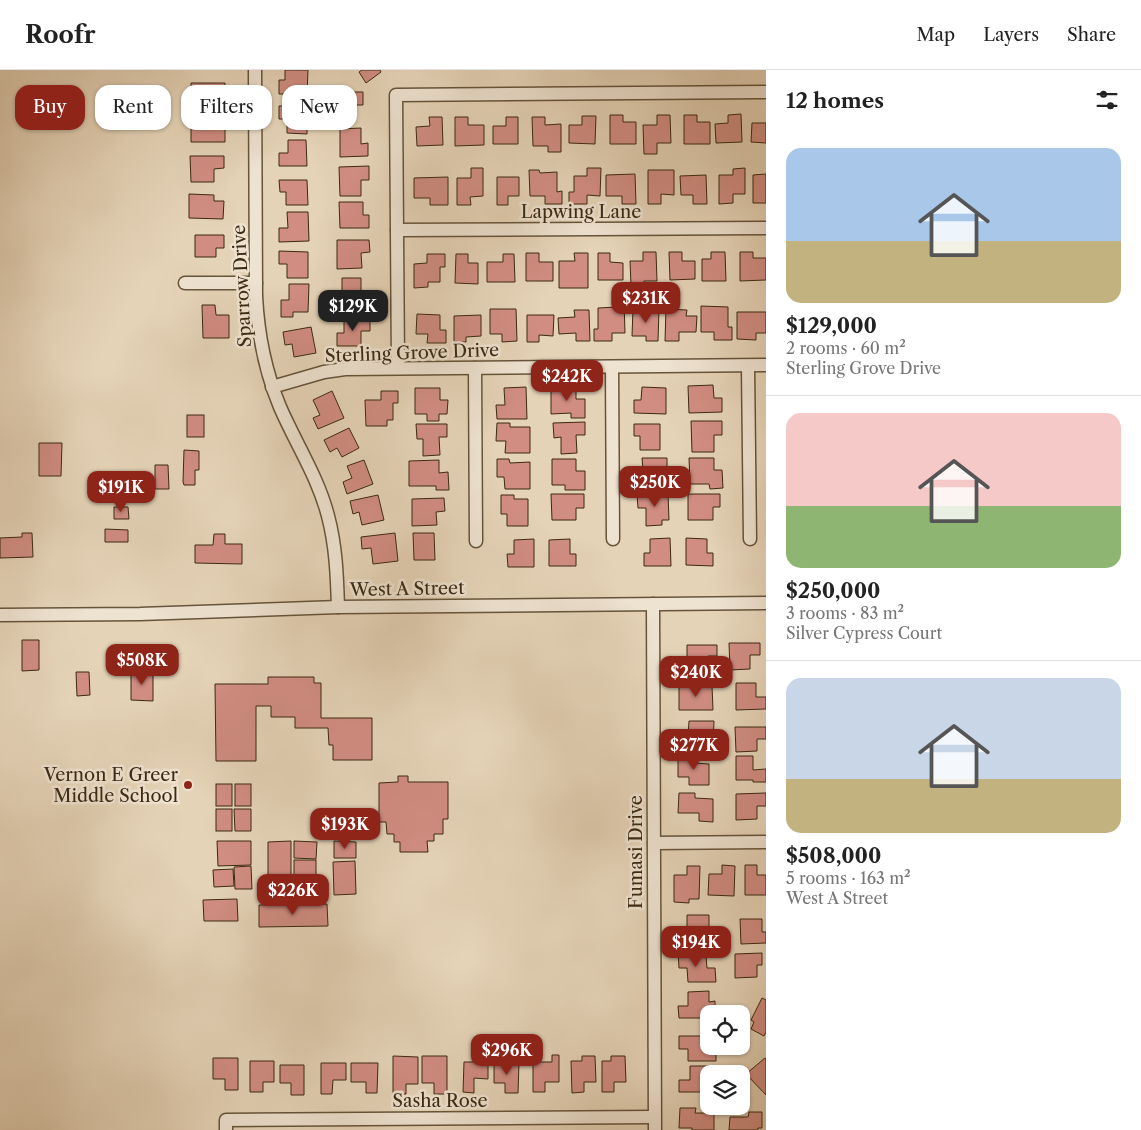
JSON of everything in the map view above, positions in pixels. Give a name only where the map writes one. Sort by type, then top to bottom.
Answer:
[{"type":"street","name":"Sparrow Drive","points":[[255,70],[256,283],[258,325],[263,358],[272,387],[318,487],[328,515],[337,568],[338,607]]},
{"type":"street","points":[[398,368],[396,94],[766,92]]},
{"type":"street","name":"Lapwing Lane","points":[[397,230],[766,228]]},
{"type":"street","points":[[185,283],[256,283]]},
{"type":"street","name":"Sterling Grove Drive","points":[[272,387],[324,372],[345,369],[766,365]]},
{"type":"street","points":[[612,366],[613,539]]},
{"type":"street","points":[[748,366],[750,539]]},
{"type":"street","points":[[475,368],[476,541]]},
{"type":"street","name":"West A Street","points":[[0,615],[140,614],[338,607],[766,603]]},
{"type":"street","name":"Fumasi Drive","points":[[653,604],[654,1124]]},
{"type":"street","points":[[654,843],[766,842]]},
{"type":"street","name":"Sasha Rose","points":[[226,1125],[654,1124]]},
{"type":"building","points":[[285,70],[308,70],[307,85],[282,85],[282,94],[279,94],[279,80],[285,80]]},
{"type":"building","points":[[362,70],[380,70],[381,72],[366,83],[359,72]]},
{"type":"building","points":[[191,83],[225,83],[225,85],[191,85]]},
{"type":"building","points":[[357,92],[363,92],[363,105],[357,105]]},
{"type":"building","points":[[279,106],[282,106],[282,119],[279,119]]},
{"type":"building","points":[[741,114],[742,142],[716,143],[715,124],[728,123],[728,115]]},
{"type":"building","points":[[610,115],[623,115],[623,122],[636,122],[636,144],[610,144]]},
{"type":"building","points":[[657,115],[670,115],[671,143],[657,143],[657,154],[644,154],[643,125],[657,125]]},
{"type":"building","points":[[684,115],[697,115],[697,122],[710,122],[710,144],[684,144]]},
{"type":"building","points":[[582,116],[596,116],[595,144],[569,143],[569,125],[582,125]]},
{"type":"building","points":[[429,117],[442,117],[443,145],[417,146],[416,127],[430,126]]},
{"type":"building","points":[[455,117],[468,117],[468,125],[484,125],[484,145],[455,146]]},
{"type":"building","points":[[506,117],[518,117],[518,144],[493,144],[493,126],[506,126]]},
{"type":"building","points":[[532,117],[545,117],[545,125],[561,124],[561,152],[548,152],[548,146],[533,146]]},
{"type":"building","points":[[752,123],[766,123],[766,143],[751,142]]},
{"type":"building","points":[[357,128],[361,128],[361,144],[368,143],[368,156],[340,157],[340,130],[357,130]]},
{"type":"building","points":[[191,130],[225,130],[225,142],[191,142]]},
{"type":"building","points":[[287,130],[307,130],[307,134],[287,133]]},
{"type":"building","points":[[288,140],[306,140],[307,166],[279,166],[279,153],[288,153]]},
{"type":"building","points":[[190,156],[224,156],[224,168],[214,169],[214,182],[191,182]]},
{"type":"building","points":[[369,166],[369,180],[361,180],[361,196],[340,196],[339,167]]},
{"type":"building","points":[[471,168],[483,168],[483,196],[470,197],[471,205],[457,205],[457,178],[471,178]]},
{"type":"building","points":[[587,168],[601,168],[600,196],[587,195],[587,204],[569,204],[569,192],[574,192],[574,176],[587,176]]},
{"type":"building","points":[[745,168],[745,194],[733,194],[733,203],[719,204],[719,175],[733,175],[733,169]]},
{"type":"building","points":[[529,170],[539,170],[540,173],[557,172],[557,192],[562,191],[562,204],[545,204],[545,196],[530,196]]},
{"type":"building","points":[[648,170],[674,170],[674,195],[661,194],[661,204],[648,204]]},
{"type":"building","points":[[635,174],[636,204],[622,204],[622,196],[606,196],[606,175]]},
{"type":"building","points":[[766,174],[766,203],[753,203],[753,175]]},
{"type":"building","points":[[706,175],[707,204],[693,204],[693,195],[681,195],[680,176]]},
{"type":"building","points":[[448,177],[448,205],[430,205],[430,198],[414,198],[414,178]]},
{"type":"building","points":[[497,177],[519,177],[519,196],[508,196],[508,205],[497,205]]},
{"type":"building","points":[[279,180],[307,180],[308,205],[286,205],[286,192],[280,192]]},
{"type":"building","points":[[189,194],[214,195],[214,201],[224,201],[223,219],[189,218]]},
{"type":"building","points":[[339,202],[363,202],[363,215],[369,215],[369,228],[340,228]]},
{"type":"building","points":[[287,212],[308,212],[309,241],[279,242],[279,228],[288,228]]},
{"type":"building","points":[[195,235],[224,235],[224,248],[216,248],[216,257],[195,257]]},
{"type":"building","points":[[337,240],[369,240],[370,252],[361,253],[362,268],[337,269]]},
{"type":"building","points":[[279,251],[308,252],[308,278],[287,278],[287,264],[279,264]]},
{"type":"building","points":[[643,252],[656,252],[657,281],[644,281],[644,285],[631,285],[630,261],[643,261]]},
{"type":"building","points":[[669,252],[682,252],[682,261],[695,261],[695,279],[670,280]]},
{"type":"building","points":[[711,252],[725,252],[726,281],[702,281],[702,259],[711,259]]},
{"type":"building","points":[[740,252],[753,252],[753,258],[766,258],[766,280],[740,281]]},
{"type":"building","points":[[526,253],[539,253],[539,262],[553,262],[553,281],[526,281]]},
{"type":"building","points":[[574,253],[588,253],[588,288],[559,288],[559,261],[575,261]]},
{"type":"building","points":[[598,253],[610,253],[610,262],[623,263],[623,280],[598,280]]},
{"type":"building","points":[[427,254],[445,254],[445,267],[440,267],[440,282],[428,282],[428,287],[414,288],[414,264],[427,263]]},
{"type":"building","points":[[456,254],[468,254],[468,263],[478,263],[478,284],[455,283]]},
{"type":"building","points":[[503,254],[514,254],[515,282],[487,282],[487,262],[503,262]]},
{"type":"building","points":[[342,278],[361,278],[361,294],[370,293],[370,305],[342,305]]},
{"type":"building","points":[[289,284],[309,284],[308,312],[293,312],[293,317],[281,317],[281,300],[289,300]]},
{"type":"building","points":[[617,301],[624,301],[625,333],[612,333],[612,341],[594,341],[594,329],[598,329],[598,308],[617,307]]},
{"type":"building","points":[[202,305],[215,305],[216,315],[229,315],[229,338],[203,338]]},
{"type":"building","points":[[701,306],[728,307],[728,327],[732,327],[732,340],[714,340],[714,332],[701,332]]},
{"type":"building","points":[[490,309],[516,309],[517,341],[502,342],[502,334],[490,334]]},
{"type":"building","points":[[633,309],[659,309],[658,341],[646,341],[646,336],[632,336]]},
{"type":"building","points":[[666,309],[687,310],[686,316],[697,316],[696,332],[679,332],[679,341],[665,341]]},
{"type":"building","points":[[574,310],[589,310],[590,341],[576,341],[576,333],[559,334],[558,318],[575,317]]},
{"type":"building","points":[[737,312],[766,312],[766,333],[756,333],[756,340],[737,339]]},
{"type":"building","points":[[417,314],[440,315],[440,330],[446,330],[446,343],[427,343],[428,334],[416,334]]},
{"type":"building","points":[[481,315],[481,336],[466,337],[466,342],[454,342],[454,316]]},
{"type":"building","points":[[527,315],[554,315],[553,336],[539,335],[539,342],[527,342]]},
{"type":"building","points":[[344,318],[370,318],[370,331],[361,331],[361,346],[337,346],[337,333],[344,333]]},
{"type":"building","points":[[311,327],[316,353],[294,357],[292,344],[285,345],[283,332]]},
{"type":"building","points":[[713,385],[714,398],[722,398],[722,412],[689,413],[688,386]]},
{"type":"building","points":[[526,387],[527,419],[497,419],[496,405],[505,405],[504,388]]},
{"type":"building","points":[[551,387],[576,387],[576,399],[585,399],[585,418],[571,418],[571,413],[551,414]]},
{"type":"building","points":[[642,387],[666,388],[666,414],[634,413],[634,400],[641,400]]},
{"type":"building","points":[[415,388],[440,388],[440,400],[448,400],[447,414],[439,414],[439,421],[427,421],[427,414],[415,414]]},
{"type":"building","points":[[332,391],[344,418],[318,429],[313,418],[320,415],[313,400]]},
{"type":"building","points":[[381,391],[398,391],[398,403],[393,403],[393,420],[387,420],[387,426],[366,426],[365,400],[381,400]]},
{"type":"building","points":[[187,415],[204,415],[204,437],[187,437]]},
{"type":"building","points":[[691,421],[722,421],[722,435],[714,435],[714,452],[692,452]]},
{"type":"building","points":[[585,422],[585,435],[576,435],[577,453],[561,454],[561,437],[554,438],[553,423]]},
{"type":"building","points":[[497,423],[510,423],[510,427],[530,427],[530,453],[505,453],[506,441],[496,441]]},
{"type":"building","points":[[416,424],[447,424],[447,437],[439,437],[440,455],[423,456],[423,439],[417,439]]},
{"type":"building","points":[[634,424],[660,424],[660,450],[640,450],[640,436],[634,436]]},
{"type":"building","points":[[349,428],[359,448],[342,457],[337,448],[330,452],[324,440]]},
{"type":"building","points":[[39,443],[62,443],[61,476],[39,476]]},
{"type":"building","points":[[184,450],[199,451],[199,470],[195,470],[195,485],[184,485],[183,482]]},
{"type":"building","points":[[642,458],[667,458],[667,484],[647,484],[647,489],[634,489],[634,471],[643,471]]},
{"type":"building","points":[[689,458],[714,458],[714,470],[722,470],[723,488],[710,489],[709,484],[690,484]]},
{"type":"building","points":[[497,459],[509,459],[510,463],[530,462],[530,489],[505,489],[504,477],[497,477]]},
{"type":"building","points":[[552,459],[576,459],[576,471],[585,471],[585,490],[565,490],[565,485],[552,485]]},
{"type":"building","points":[[364,460],[373,484],[347,494],[343,482],[352,478],[347,466]]},
{"type":"building","points":[[439,460],[439,473],[448,472],[449,490],[436,490],[436,486],[409,486],[409,461]]},
{"type":"building","points":[[155,465],[168,465],[169,489],[155,489]]},
{"type":"building","points":[[551,494],[584,494],[584,508],[576,508],[576,520],[552,520]]},
{"type":"building","points":[[668,494],[669,520],[662,520],[662,525],[646,526],[646,508],[638,508],[637,495]]},
{"type":"building","points":[[688,494],[720,494],[720,507],[713,507],[713,520],[688,520]]},
{"type":"building","points":[[378,495],[384,520],[362,525],[359,512],[353,514],[350,501]]},
{"type":"building","points":[[501,495],[514,495],[514,499],[528,499],[528,526],[507,526],[507,514],[501,514]]},
{"type":"building","points":[[444,498],[445,511],[436,512],[437,525],[412,526],[412,499]]},
{"type":"building","points":[[114,507],[128,507],[129,519],[114,519]]},
{"type":"building","points":[[105,529],[128,530],[128,542],[105,542]]},
{"type":"building","points":[[22,533],[32,533],[33,557],[0,558],[0,538],[22,537]]},
{"type":"building","points":[[395,533],[398,561],[373,564],[371,548],[362,549],[361,537]]},
{"type":"building","points":[[413,533],[434,533],[435,560],[414,560]]},
{"type":"building","points":[[214,534],[225,534],[225,544],[242,544],[242,564],[195,563],[195,545],[213,545]]},
{"type":"building","points":[[670,538],[671,566],[644,566],[644,553],[650,553],[650,539]]},
{"type":"building","points":[[686,538],[707,539],[707,553],[713,553],[713,566],[686,565]]},
{"type":"building","points":[[534,539],[534,567],[508,567],[507,554],[514,554],[514,540]]},
{"type":"building","points":[[570,539],[570,554],[576,554],[576,566],[549,566],[549,540]]},
{"type":"building","points":[[22,640],[39,640],[39,670],[22,671]]},
{"type":"building","points":[[729,643],[760,643],[760,655],[750,655],[750,669],[730,670]]},
{"type":"building","points":[[687,645],[717,645],[717,656],[708,656],[708,670],[677,671],[676,657],[687,657]]},
{"type":"building","points":[[131,670],[153,671],[153,701],[131,700]]},
{"type":"building","points":[[76,672],[89,672],[90,695],[77,696]]},
{"type":"building","points":[[268,677],[314,677],[314,683],[321,683],[321,718],[372,718],[372,760],[333,760],[333,745],[329,745],[328,728],[295,728],[295,717],[271,717],[271,706],[256,706],[256,761],[216,761],[215,684],[268,684]]},
{"type":"building","points":[[736,683],[756,683],[756,697],[766,697],[766,709],[736,710]]},
{"type":"building","points":[[679,686],[712,686],[713,710],[679,710]]},
{"type":"building","points":[[689,721],[714,721],[713,748],[693,747],[693,751],[678,751],[678,736],[688,736]]},
{"type":"building","points":[[735,727],[766,727],[766,739],[757,739],[757,751],[736,752]]},
{"type":"building","points":[[736,756],[753,756],[753,770],[766,769],[766,782],[736,780]]},
{"type":"building","points":[[678,757],[693,757],[693,763],[709,764],[709,785],[689,785],[689,777],[678,777]]},
{"type":"building","points":[[398,776],[408,776],[408,782],[448,782],[448,819],[443,819],[443,834],[434,834],[434,841],[427,841],[428,852],[400,852],[400,842],[394,842],[394,834],[387,834],[386,822],[379,822],[379,783],[398,782]]},
{"type":"building","points":[[216,784],[232,784],[232,806],[216,806]]},
{"type":"building","points":[[235,784],[251,784],[251,806],[235,806]]},
{"type":"building","points":[[679,793],[695,793],[695,798],[713,799],[713,822],[699,821],[699,813],[678,813]]},
{"type":"building","points":[[766,793],[766,806],[757,806],[757,819],[736,820],[736,794]]},
{"type":"building","points":[[216,809],[232,809],[232,831],[216,831]]},
{"type":"building","points":[[234,809],[251,809],[251,831],[235,831]]},
{"type":"building","points":[[217,841],[251,841],[251,865],[218,866]]},
{"type":"building","points":[[291,841],[291,894],[268,894],[268,842]]},
{"type":"building","points":[[294,841],[317,842],[316,859],[294,858]]},
{"type":"building","points":[[334,841],[356,842],[356,858],[334,858]]},
{"type":"building","points":[[294,860],[316,860],[316,877],[294,877]]},
{"type":"building","points":[[355,861],[356,894],[334,895],[333,862]]},
{"type":"building","points":[[722,865],[735,866],[734,896],[708,895],[709,874],[722,874]]},
{"type":"building","points":[[745,865],[757,865],[757,875],[766,875],[766,895],[745,895]]},
{"type":"building","points":[[251,866],[252,889],[235,889],[234,867]]},
{"type":"building","points":[[687,866],[700,866],[699,899],[689,899],[689,903],[674,902],[674,875],[687,875]]},
{"type":"building","points":[[233,869],[234,886],[214,887],[213,870]]},
{"type":"building","points":[[295,877],[316,878],[316,894],[294,894]]},
{"type":"building","points":[[237,899],[238,921],[204,921],[203,900]]},
{"type":"building","points":[[327,904],[328,926],[259,927],[259,905]]},
{"type":"building","points":[[687,915],[709,915],[709,941],[679,941],[678,929],[687,929]]},
{"type":"building","points":[[740,919],[762,919],[762,932],[766,932],[766,943],[741,944]]},
{"type":"building","points":[[691,950],[691,956],[706,956],[707,968],[715,968],[716,982],[688,982],[687,968],[679,968],[678,951]]},
{"type":"building","points":[[762,953],[762,965],[757,965],[757,977],[735,978],[735,954]]},
{"type":"building","points":[[709,991],[709,1002],[715,1001],[715,1005],[700,1005],[700,1018],[679,1018],[678,1006],[688,1006],[688,992]]},
{"type":"building","points":[[762,998],[766,1000],[766,1032],[764,1036],[751,1029],[754,1022],[751,1020]]},
{"type":"building","points":[[679,1036],[700,1036],[700,1055],[716,1055],[716,1061],[688,1061],[688,1049],[679,1049]]},
{"type":"building","points":[[552,1055],[559,1055],[559,1082],[545,1082],[545,1092],[533,1092],[533,1062],[552,1062]]},
{"type":"building","points":[[393,1056],[418,1057],[418,1084],[406,1084],[406,1094],[393,1094]]},
{"type":"building","points":[[422,1056],[447,1056],[447,1094],[434,1094],[434,1083],[422,1083]]},
{"type":"building","points":[[582,1056],[595,1056],[596,1082],[584,1082],[584,1092],[572,1093],[571,1061],[582,1061]]},
{"type":"building","points":[[611,1056],[625,1056],[626,1082],[614,1082],[614,1092],[602,1092],[602,1061],[611,1061]]},
{"type":"building","points":[[213,1058],[238,1058],[238,1090],[225,1090],[225,1079],[213,1079]]},
{"type":"building","points":[[766,1059],[766,1095],[750,1078],[750,1071]]},
{"type":"building","points":[[250,1061],[274,1061],[274,1082],[263,1082],[263,1092],[250,1092]]},
{"type":"building","points":[[464,1062],[488,1062],[488,1079],[474,1078],[474,1093],[463,1092]]},
{"type":"building","points":[[494,1062],[519,1062],[518,1093],[505,1093],[505,1083],[494,1083]]},
{"type":"building","points":[[321,1063],[346,1063],[346,1080],[333,1080],[332,1094],[321,1094]]},
{"type":"building","points":[[351,1063],[378,1063],[377,1093],[366,1093],[366,1082],[351,1082]]},
{"type":"building","points":[[280,1065],[304,1065],[304,1095],[291,1095],[291,1083],[280,1083]]},
{"type":"building","points":[[690,1066],[700,1066],[700,1092],[679,1092],[679,1080],[690,1080]]},
{"type":"building","points":[[680,1108],[696,1108],[695,1113],[700,1113],[700,1115],[714,1115],[714,1130],[679,1128]]},
{"type":"building","points":[[750,1112],[762,1112],[762,1128],[758,1128],[758,1130],[729,1130],[730,1117],[748,1117]]},
{"type":"place","name":"Vernon E Greer Middle School","points":[[188,785]]}]
